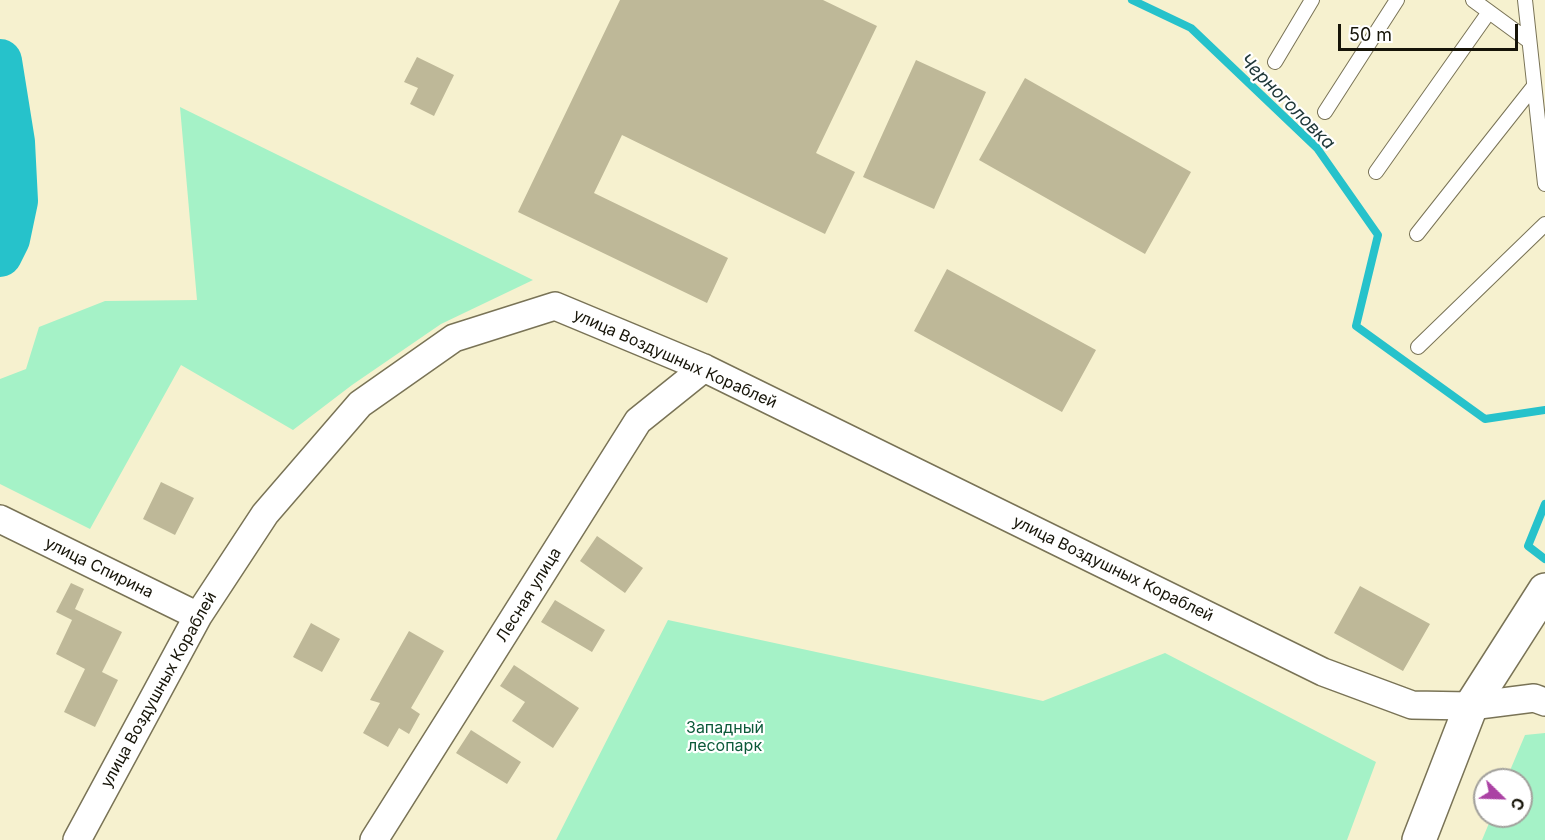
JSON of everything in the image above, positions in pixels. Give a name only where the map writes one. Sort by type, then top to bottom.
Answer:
[{"type":"street","name":"улица Воздушных Кораблей","points":[[77,840],[198,616],[265,514],[360,404],[454,338],[555,306],[704,368],[1323,672],[1412,705],[1471,706],[1534,698],[1545,702]]},
{"type":"street","name":"Лесная улица","points":[[374,840],[639,421],[704,368]]},
{"type":"street","name":"улица Спирина","points":[[0,519],[198,616]]},
{"type":"street","points":[[1419,840],[1471,706],[1539,599]]},
{"type":"lane","points":[[1275,62],[1312,0]]},
{"type":"lane","points":[[1325,112],[1397,0]]},
{"type":"lane","points":[[1473,0],[1529,40]]},
{"type":"lane","points":[[1525,0],[1545,179]]},
{"type":"lane","points":[[1376,172],[1489,12]]},
{"type":"lane","points":[[1417,234],[1534,86]]},
{"type":"lane","points":[[1418,347],[1545,224]]},
{"type":"green space","points":[[180,107],[533,280],[441,324],[352,385],[293,430],[181,365],[90,529],[0,484],[0,379],[26,369],[39,327],[105,301],[197,300]]},
{"type":"green space","name":"Западный лесопарк","points":[[668,620],[1043,701],[1165,653],[1376,762],[1347,840],[556,840]]},
{"type":"green space","points":[[1545,733],[1545,840],[1482,840],[1487,828],[1533,828],[1533,768],[1511,768],[1525,735]]},
{"type":"building","points":[[620,0],[823,0],[877,26],[816,153],[855,172],[825,234],[622,135],[594,193],[728,258],[707,303],[518,212]]},
{"type":"building","points":[[417,57],[454,75],[434,116],[410,104],[418,88],[404,82]]},
{"type":"building","points":[[916,60],[986,92],[934,209],[863,177]]},
{"type":"building","points":[[1025,78],[1191,172],[1145,254],[979,160]]},
{"type":"building","points":[[947,269],[1096,350],[1062,412],[914,331]]},
{"type":"building","points":[[161,482],[194,498],[175,535],[143,519]]},
{"type":"building","points":[[597,536],[643,568],[625,593],[580,561]]},
{"type":"building","points":[[71,583],[84,589],[75,609],[122,632],[102,672],[118,680],[95,727],[64,712],[85,669],[56,654],[72,620],[56,612]]},
{"type":"building","points":[[1360,586],[1430,624],[1403,671],[1334,633]]},
{"type":"building","points":[[555,600],[605,630],[592,652],[541,622]]},
{"type":"building","points":[[311,623],[340,639],[322,672],[293,657]]},
{"type":"building","points":[[409,631],[444,651],[411,708],[420,714],[409,734],[399,728],[388,747],[363,733],[380,703],[370,700]]},
{"type":"building","points":[[514,665],[579,708],[553,748],[512,721],[525,702],[500,686]]},
{"type":"building","points":[[471,730],[521,762],[507,784],[456,753]]},
{"type":"waterway","name":"Черноголовка","points":[[1132,0],[1191,28],[1317,148],[1378,235],[1356,326],[1485,419],[1545,410]]},
{"type":"waterway","points":[[0,61],[13,142],[16,201],[8,239],[0,255]]},
{"type":"waterway","name":"Черноголовка","points":[[1545,504],[1528,546],[1545,559]]}]
